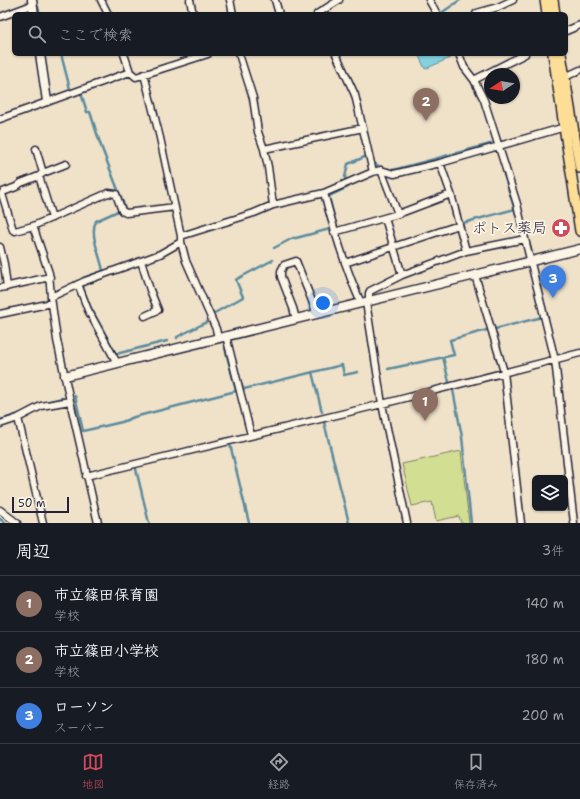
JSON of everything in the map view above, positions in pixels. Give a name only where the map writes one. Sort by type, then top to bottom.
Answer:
[{"type":"main road","points":[[545,0],[547,12]]},
{"type":"main road","points":[[553,0],[555,12]]},
{"type":"main road","points":[[553,56],[580,231]]},
{"type":"main road","points":[[561,56],[578,148],[580,168]]},
{"type":"street","points":[[101,0],[107,12]]},
{"type":"street","points":[[190,0],[193,12]]},
{"type":"street","points":[[230,0],[233,12]]},
{"type":"street","points":[[275,0],[278,12]]},
{"type":"street","points":[[321,12],[339,0]]},
{"type":"street","points":[[429,0],[436,12]]},
{"type":"street","points":[[477,12],[498,7],[513,0]]},
{"type":"street","points":[[0,17],[32,2],[34,12]]},
{"type":"street","points":[[568,30],[580,25]]},
{"type":"street","points":[[40,56],[47,101]]},
{"type":"street","points":[[125,56],[130,72],[136,77],[199,56]]},
{"type":"street","points":[[240,56],[253,98],[258,132],[268,167],[273,205]]},
{"type":"street","points":[[337,56],[355,94],[373,172]]},
{"type":"street","points":[[459,56],[464,67],[474,80],[484,100],[517,204],[555,360],[574,523]]},
{"type":"street","points":[[474,80],[521,56]]},
{"type":"street","points":[[565,78],[580,70]]},
{"type":"street","points":[[0,119],[130,72]]},
{"type":"street","points":[[144,74],[160,138],[186,262],[216,329],[222,337],[251,435]]},
{"type":"street","points":[[0,314],[52,300],[85,281],[160,254],[181,239],[273,205],[324,193],[373,172],[381,170],[394,174],[440,163],[565,127]]},
{"type":"street","points":[[264,149],[363,128]]},
{"type":"street","points":[[36,149],[52,218]]},
{"type":"street","points":[[440,163],[451,194],[466,251]]},
{"type":"street","points":[[66,164],[3,192],[2,194],[13,230],[16,231],[33,226],[112,193],[116,194],[122,211],[126,213],[175,207]]},
{"type":"street","points":[[381,170],[398,214]]},
{"type":"street","points":[[324,193],[334,232],[355,289],[366,302]]},
{"type":"street","points":[[334,232],[398,214],[451,194]]},
{"type":"street","points":[[385,218],[402,275]]},
{"type":"street","points":[[345,263],[459,225]]},
{"type":"street","points":[[33,226],[50,277],[57,340],[86,476],[98,523]]},
{"type":"street","points":[[406,523],[382,404],[366,302],[369,293],[370,291],[402,275],[466,251],[525,239]]},
{"type":"street","points":[[0,247],[4,264],[3,287],[50,277]]},
{"type":"street","points":[[65,376],[580,249]]},
{"type":"street","points":[[141,261],[158,310],[145,316]]},
{"type":"street","points":[[296,319],[280,277],[284,265],[296,261],[316,314]]},
{"type":"street","points":[[475,276],[504,372],[521,523]]},
{"type":"street","points":[[78,284],[88,310],[117,363]]},
{"type":"street","points":[[86,476],[580,354]]},
{"type":"street","points":[[0,424],[18,418],[42,406],[70,401]]},
{"type":"street","points":[[18,418],[43,523]]},
{"type":"street","points":[[0,510],[17,523]]},
{"type":"green space","points":[[461,451],[469,523],[461,523],[459,516],[436,521],[432,502],[412,506],[402,464]]},
{"type":"water","points":[[419,56],[450,56],[450,58],[425,69]]},
{"type":"waterway","points":[[443,12],[460,0]]},
{"type":"waterway","points":[[38,7],[39,12]]},
{"type":"waterway","points":[[62,56],[70,89]]},
{"type":"waterway","points":[[81,93],[87,112],[90,112],[101,146],[125,208]]},
{"type":"waterway","points":[[373,161],[380,167],[393,170],[494,143]]},
{"type":"waterway","points":[[346,181],[345,177],[348,164],[367,156]]},
{"type":"waterway","points":[[503,171],[516,214]]},
{"type":"waterway","points":[[336,224],[329,196],[349,186]]},
{"type":"waterway","points":[[463,223],[515,209]]},
{"type":"waterway","points":[[83,278],[103,271],[94,233],[96,221],[118,211]]},
{"type":"waterway","points":[[274,248],[293,238],[330,229]]},
{"type":"waterway","points":[[211,315],[243,297],[236,280],[237,279],[273,260]]},
{"type":"waterway","points":[[84,286],[83,288],[90,306],[116,354],[167,341]]},
{"type":"waterway","points":[[495,329],[542,317]]},
{"type":"waterway","points":[[177,338],[209,321]]},
{"type":"waterway","points":[[388,369],[454,355],[450,340],[487,330]]},
{"type":"waterway","points":[[225,348],[236,391]]},
{"type":"waterway","points":[[556,356],[580,350]]},
{"type":"waterway","points":[[443,357],[449,382]]},
{"type":"waterway","points":[[244,389],[342,365],[344,375],[358,372]]},
{"type":"waterway","points":[[312,372],[322,412]]},
{"type":"waterway","points":[[453,390],[462,437],[471,523]]},
{"type":"waterway","points":[[75,396],[83,431],[236,391]]},
{"type":"waterway","points":[[42,403],[62,398]]},
{"type":"waterway","points":[[0,420],[19,414]]},
{"type":"waterway","points":[[324,422],[349,523]]},
{"type":"waterway","points":[[230,444],[249,523]]},
{"type":"waterway","points":[[136,469],[149,523]]},
{"type":"waterway","points":[[0,519],[5,523]]},
{"type":"place","name":"市立篠田小学校","points":[[426,121]]},
{"type":"place","name":"ポトス薬局","points":[[561,228]]},
{"type":"place","name":"ローソン","points":[[553,298]]},
{"type":"place","name":"市立篠田保育園","points":[[425,421]]}]
